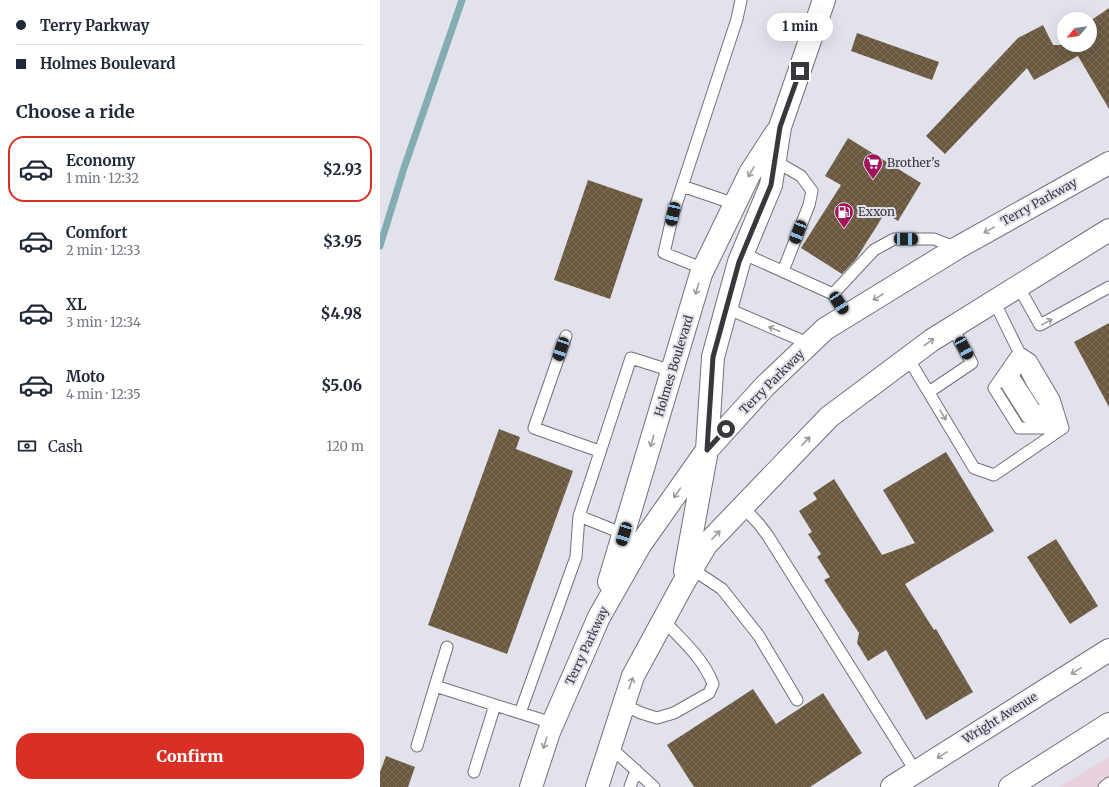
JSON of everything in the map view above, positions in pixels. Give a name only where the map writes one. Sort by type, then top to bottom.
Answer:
[{"type":"street","name":"Holmes Boulevard","points":[[687,577],[707,450],[713,357],[742,253],[771,185],[780,127],[824,0]]},
{"type":"street","name":"Holmes Boulevard","points":[[599,618],[704,268],[750,173],[780,127]]},
{"type":"street","name":"Terry Parkway","points":[[531,787],[552,723],[599,618],[640,545],[707,450],[765,386],[825,329],[957,248],[1109,163]]},
{"type":"street","points":[[597,787],[633,676],[706,545],[829,417],[932,340],[1109,230]]},
{"type":"street","name":"Wright Avenue","points":[[892,787],[1109,650]]},
{"type":"street","points":[[1010,787],[1109,724]]},
{"type":"lane","points":[[704,268],[664,253],[673,214],[737,19],[741,0]]},
{"type":"lane","points":[[775,161],[801,176],[812,191],[809,205],[783,271]]},
{"type":"lane","points":[[682,186],[735,204]]},
{"type":"lane","points":[[833,294],[874,250],[894,239],[934,239],[957,248]]},
{"type":"lane","points":[[742,253],[833,294],[847,316]]},
{"type":"lane","points":[[1018,286],[1040,326],[1109,287]]},
{"type":"lane","points":[[994,301],[1019,352],[1031,360],[1054,399],[1063,428]]},
{"type":"lane","points":[[726,308],[810,344]]},
{"type":"lane","points":[[929,392],[972,363],[952,327]]},
{"type":"lane","points":[[566,336],[534,428],[599,451]]},
{"type":"lane","points":[[1019,352],[1014,377],[1034,408],[1063,428]]},
{"type":"lane","points":[[1019,352],[994,388],[1020,428],[1063,428]]},
{"type":"lane","points":[[520,713],[576,557],[579,516],[599,451],[631,358],[672,371]]},
{"type":"lane","points":[[908,358],[974,468],[994,475],[1063,428]]},
{"type":"lane","points":[[743,507],[768,536],[916,772]]},
{"type":"lane","points":[[579,516],[624,534]]},
{"type":"lane","points":[[687,577],[722,589],[759,636],[797,700]]},
{"type":"lane","points":[[624,704],[640,714],[657,718],[674,714],[709,692],[713,684],[709,674],[696,654],[664,621]]},
{"type":"lane","points":[[417,746],[447,647]]},
{"type":"lane","points":[[434,686],[552,723]]},
{"type":"lane","points":[[474,772],[495,705]]},
{"type":"lane","points":[[610,747],[654,787]]},
{"type":"lane","points":[[630,787],[636,770]]},
{"type":"lane","points":[[1104,787],[1109,783]]},
{"type":"shaded area","points":[[1109,757],[1109,787],[1059,787]]},
{"type":"building","points":[[1109,8],[1109,109],[1078,56],[1034,80],[1027,68],[945,154],[926,136],[1018,38],[1043,25],[1053,45],[1057,45],[1057,52],[1097,52],[1097,16]]},
{"type":"building","points":[[857,33],[939,62],[932,80],[851,51]]},
{"type":"building","points":[[848,138],[921,183],[898,221],[885,213],[856,259],[842,274],[801,248],[841,185],[825,176]]},
{"type":"building","points":[[588,180],[643,199],[610,299],[554,280]]},
{"type":"building","points":[[1109,323],[1109,407],[1074,342]]},
{"type":"building","points":[[499,429],[520,437],[516,449],[573,471],[507,654],[428,625]]},
{"type":"building","points":[[946,452],[994,531],[905,584],[934,630],[936,629],[973,692],[926,720],[886,650],[868,661],[857,643],[859,633],[824,580],[830,577],[817,557],[821,554],[808,534],[812,532],[799,511],[817,499],[813,493],[834,479],[882,555],[915,543],[883,490]]},
{"type":"building","points":[[1056,539],[1098,606],[1070,624],[1027,557]]},
{"type":"building","points":[[753,689],[776,724],[823,693],[862,753],[810,787],[694,787],[667,745]]},
{"type":"building","points":[[386,756],[415,767],[408,787],[380,787],[380,772]]},
{"type":"waterway","points":[[380,246],[404,168],[462,0]]},
{"type":"place","name":"Brother's","points":[[873,180]]},
{"type":"place","name":"Exxon","points":[[844,229]]},
{"type":"route","points":[[726,429],[707,450],[713,357],[739,262],[771,185],[780,127],[800,71]]}]
